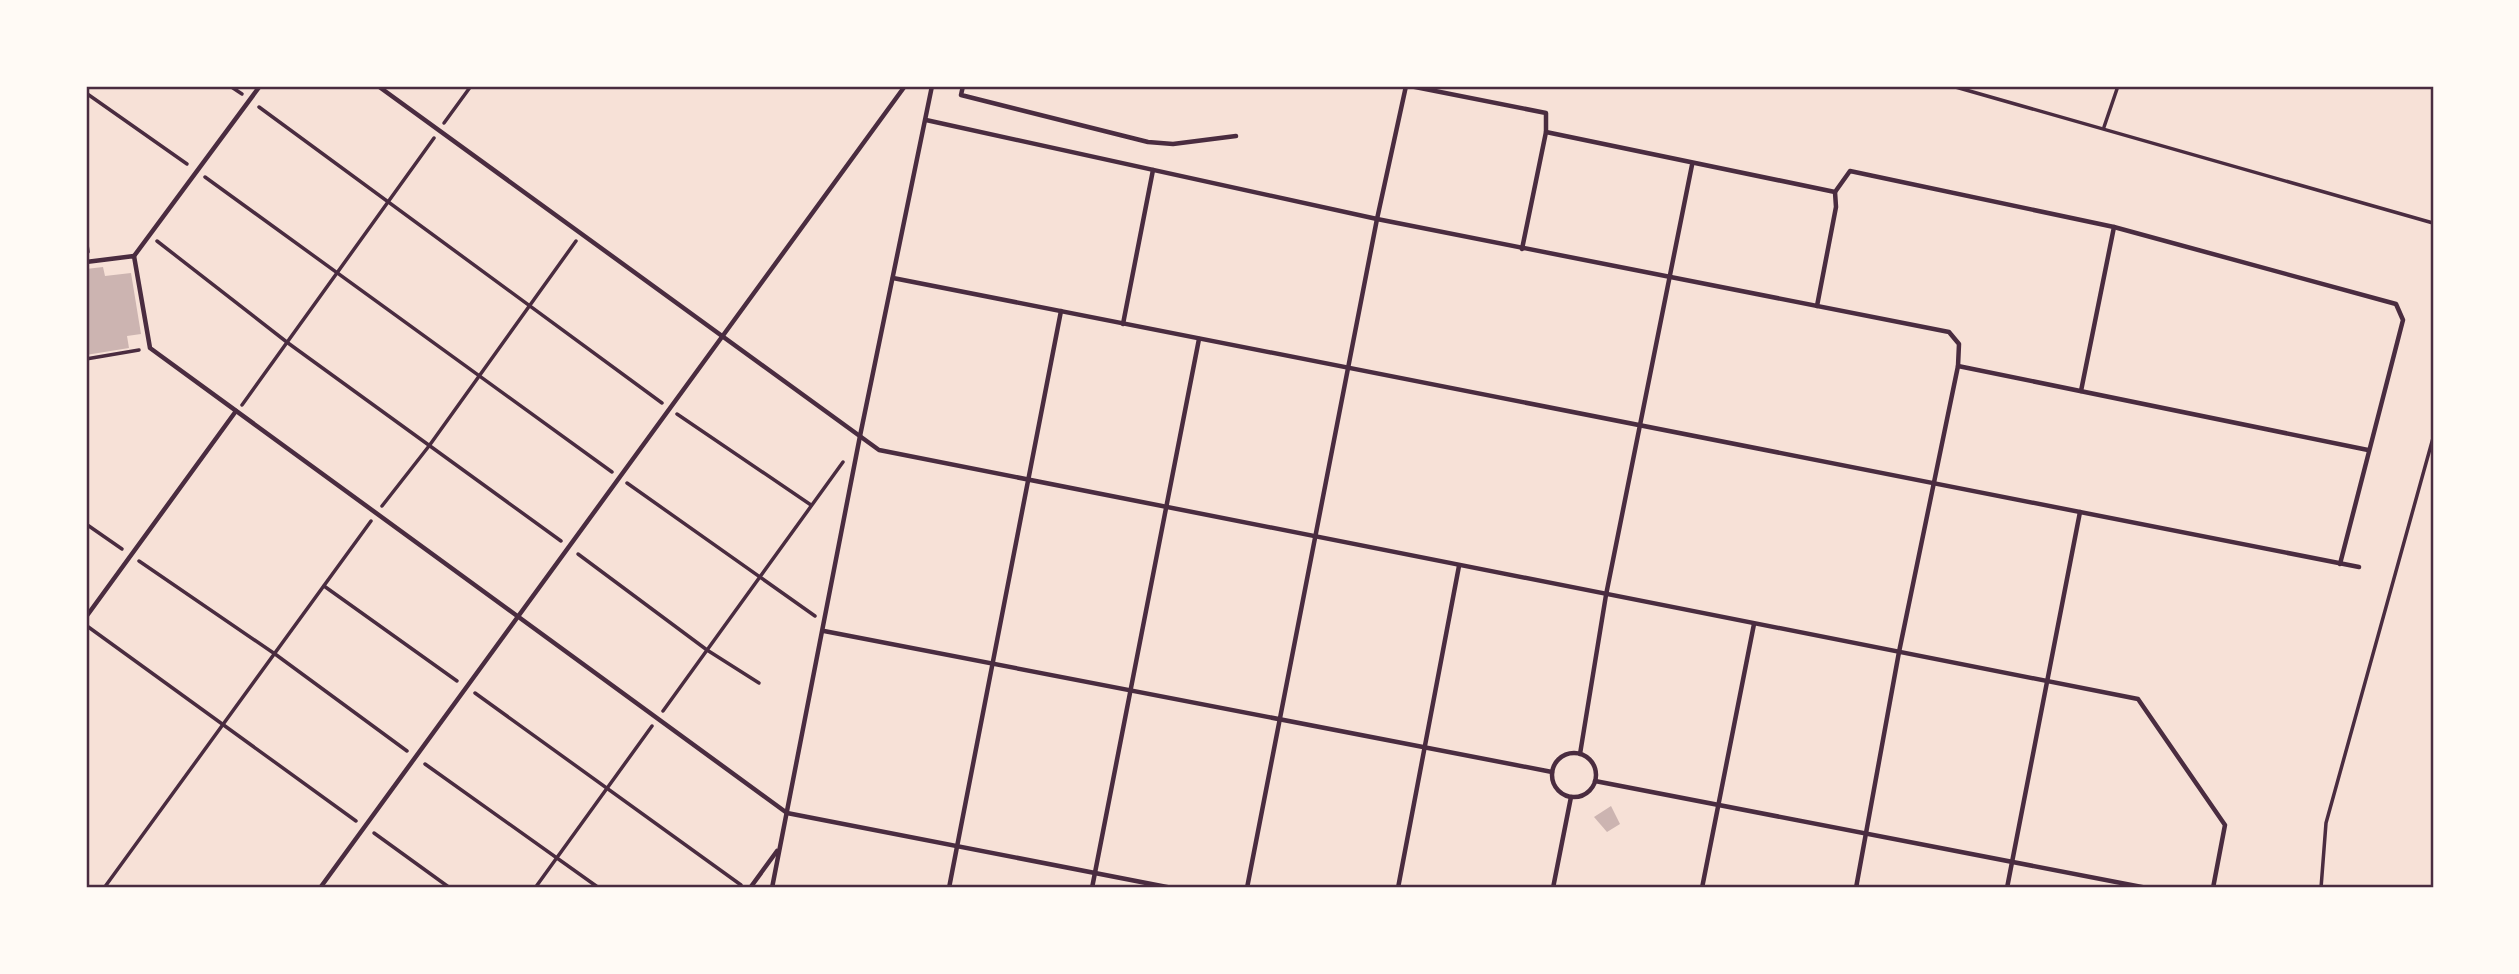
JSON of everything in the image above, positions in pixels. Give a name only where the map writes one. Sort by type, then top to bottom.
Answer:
[{"type":"lane","points":[[86,261],[134,256],[260,86]]},
{"type":"lane","points":[[379,86],[859,439],[879,450],[1029,482],[2138,699],[2225,825],[2213,888]]},
{"type":"lane","points":[[320,888],[905,86]]},
{"type":"lane","points":[[772,888],[824,631],[859,439],[932,86]]},
{"type":"lane","points":[[963,86],[961,95],[1148,142],[1173,145],[1236,136]]},
{"type":"lane","points":[[1247,888],[1377,219],[1408,86],[1546,113],[1546,132],[1522,249]]},
{"type":"lane","points":[[926,120],[1377,219],[1949,332],[1959,344],[1958,366],[1899,652],[1856,888]]},
{"type":"lane","points":[[1546,132],[1835,192]]},
{"type":"lane","points":[[1580,754],[1606,595],[1642,427],[1692,164]]},
{"type":"lane","points":[[1123,324],[1153,170]]},
{"type":"lane","points":[[1817,306],[1836,207],[1835,192],[1850,171],[2114,227],[2396,304],[2403,320],[2340,564]]},
{"type":"lane","points":[[2081,391],[2114,227]]},
{"type":"lane","points":[[134,256],[150,348],[787,813],[1172,888]]},
{"type":"lane","points":[[893,278],[2359,567]]},
{"type":"lane","points":[[948,888],[1061,312]]},
{"type":"lane","points":[[1092,888],[1199,339]]},
{"type":"lane","points":[[1958,366],[2368,450]]},
{"type":"lane","points":[[86,617],[236,412]]},
{"type":"lane","points":[[2007,888],[2080,512]]},
{"type":"lane","points":[[1398,888],[1460,566]]},
{"type":"lane","points":[[1702,888],[1754,624]]},
{"type":"lane","points":[[824,631],[1552,772]]},
{"type":"lane","points":[[1580,754],[1591,761],[1595,781],[1583,795],[1571,797],[1559,791],[1552,772],[1554,765],[1565,755],[1580,754]]},
{"type":"lane","points":[[1595,781],[2147,888]]},
{"type":"lane","points":[[1553,888],[1571,797]]},
{"type":"lane","points":[[748,888],[780,847]]},
{"type":"path","points":[[236,412],[340,273],[471,86]]},
{"type":"path","points":[[1952,86],[2433,223]]},
{"type":"path","points":[[2104,128],[2118,86]]},
{"type":"path","points":[[86,93],[340,273],[478,377],[825,623]]},
{"type":"path","points":[[249,100],[669,408],[811,505]]},
{"type":"path","points":[[104,888],[377,513],[429,446],[581,234]]},
{"type":"path","points":[[150,236],[288,343],[707,650],[759,683]]},
{"type":"path","points":[[86,359],[150,348]]},
{"type":"path","points":[[2321,888],[2326,823],[2433,438]]},
{"type":"path","points":[[535,888],[859,439]]},
{"type":"path","points":[[86,524],[275,653],[599,888]]},
{"type":"path","points":[[324,586],[748,888]]},
{"type":"path","points":[[86,625],[222,726],[450,888]]},
{"type":"building","points":[[103,267],[105,276],[131,273],[141,334],[127,336],[129,348],[86,355],[86,269]]},
{"type":"building","points":[[1611,806],[1620,824],[1607,832],[1594,817]]}]
